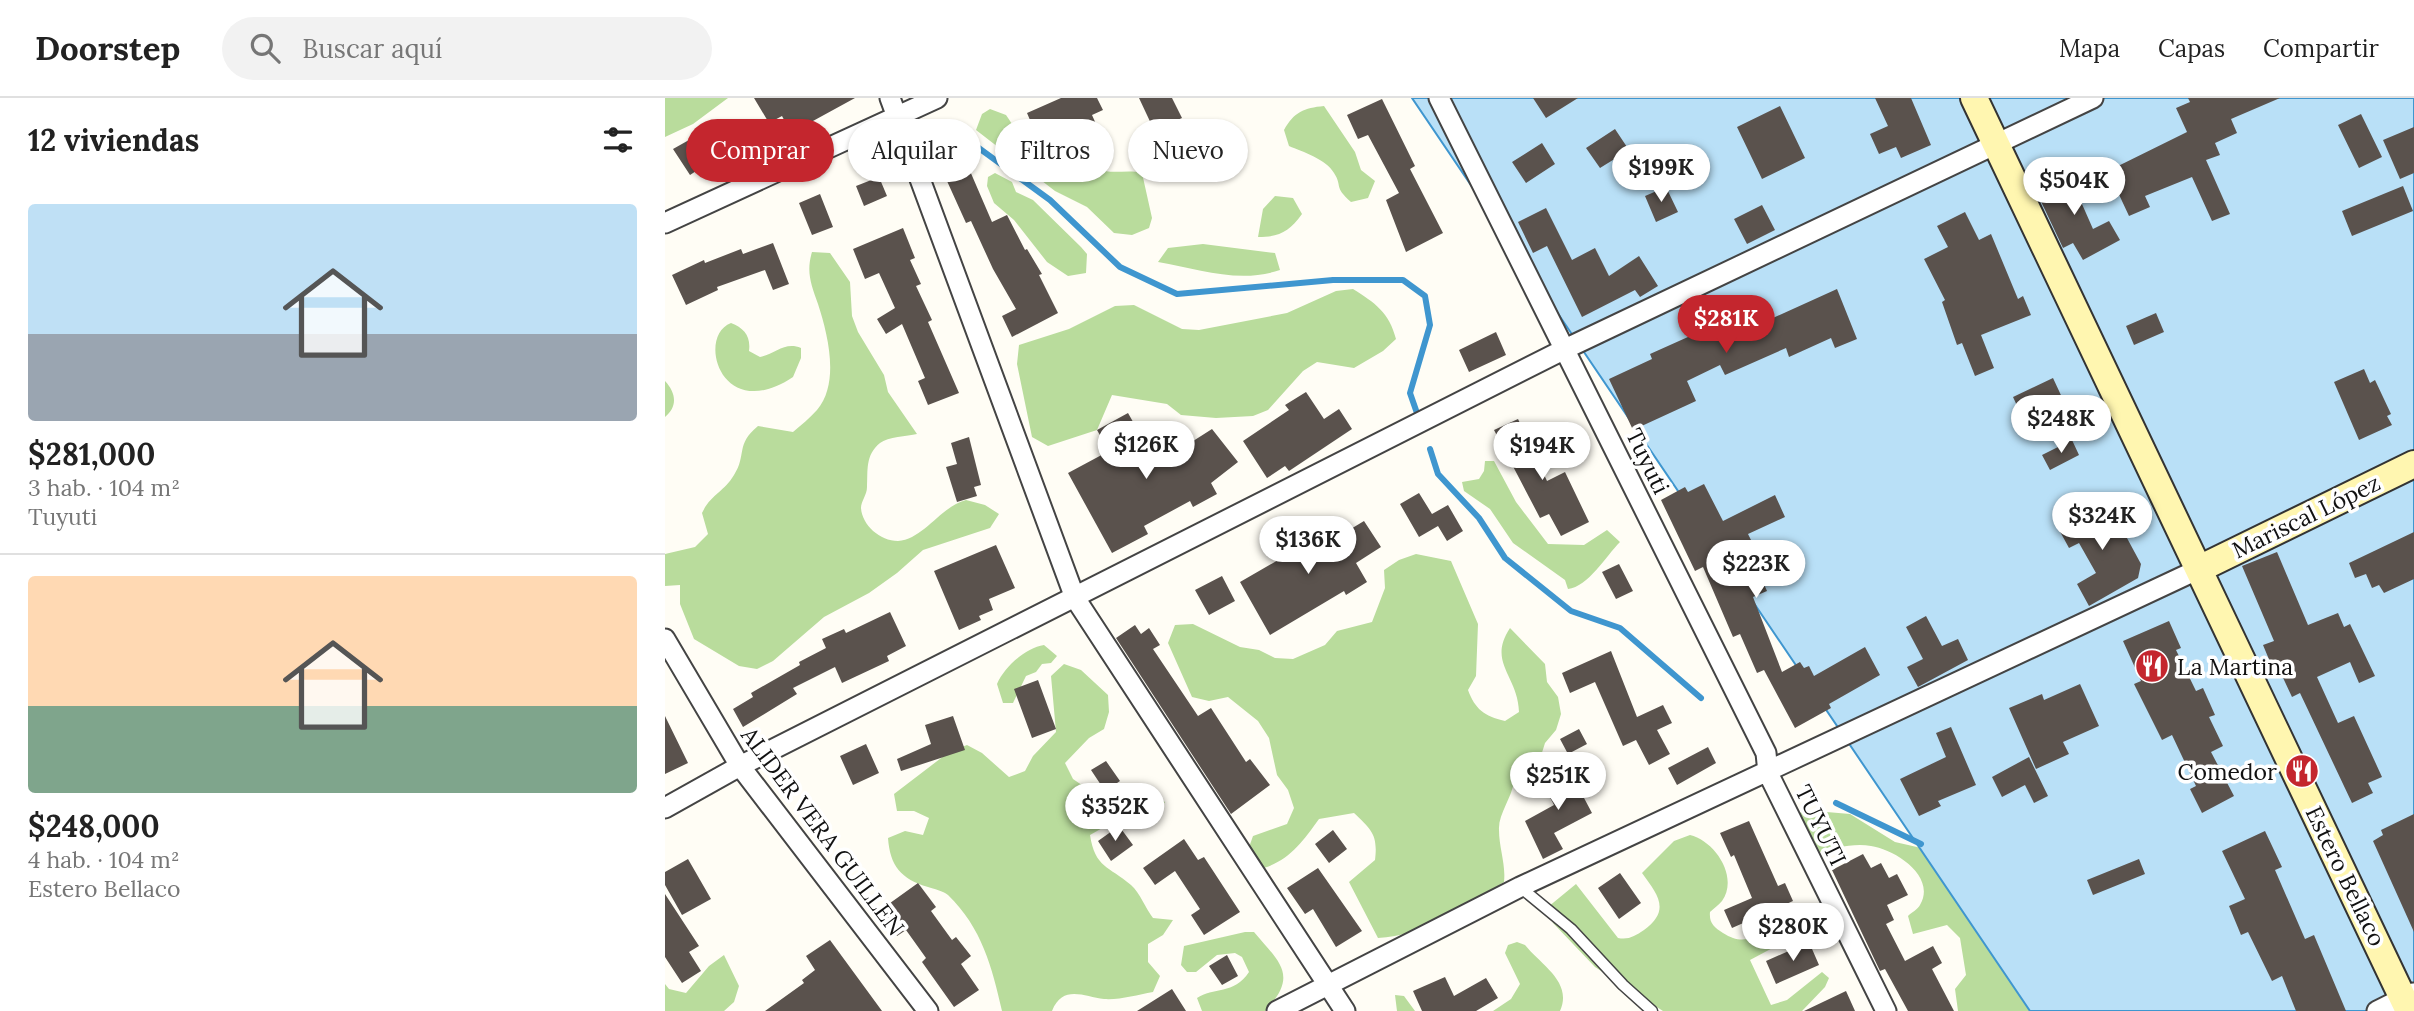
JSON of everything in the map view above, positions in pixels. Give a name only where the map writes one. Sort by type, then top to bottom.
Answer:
[{"type":"street","points":[[665,223],[894,107],[937,98]]},
{"type":"street","name":"Tuyuti","points":[[1439,98],[1766,753],[1768,773]]},
{"type":"street","name":"Estero Bellaco","points":[[1974,98],[2409,1000]]},
{"type":"street","points":[[665,808],[740,766],[1565,349],[2093,98]]},
{"type":"street","points":[[894,107],[1075,598],[1345,1011]]},
{"type":"street","name":"Mariscal López","points":[[2199,569],[2414,464]]},
{"type":"street","points":[[1277,1011],[1327,983],[1520,887],[2199,569]]},
{"type":"street","name":"ALIDER VERA GUILLEN","points":[[665,639],[740,766],[928,1011]]},
{"type":"street","name":"TUYUTI","points":[[1768,773],[1885,1011]]},
{"type":"street","points":[[2377,1011],[2409,1000]]},
{"type":"lane","points":[[1520,887],[1571,929],[1623,985],[1652,1011]]},
{"type":"green space","points":[[665,98],[728,98],[700,119],[686,119],[686,127],[665,137]]},
{"type":"green space","points":[[1324,106],[1355,152],[1361,170],[1375,181],[1368,198],[1351,202],[1342,193],[1337,178],[1326,164],[1289,146],[1284,130],[1292,119],[1305,110]]},
{"type":"green space","points":[[990,109],[1006,115],[1008,119],[995,119],[995,145],[981,134],[982,114]]},
{"type":"green space","points":[[1114,172],[1128,172],[1128,182],[1144,182],[1152,218],[1149,228],[1132,235],[1114,233],[1087,207],[1043,182],[1114,182]]},
{"type":"green space","points":[[995,173],[995,182],[1012,182],[1016,192],[1033,200],[1081,247],[1087,254],[1086,273],[1068,276],[1047,262],[1014,220],[994,203],[987,186],[988,177]]},
{"type":"green space","points":[[1275,196],[1293,198],[1302,214],[1283,232],[1258,237],[1263,209]]},
{"type":"green space","points":[[1203,244],[1275,253],[1280,270],[1249,276],[1158,262],[1168,248]]},
{"type":"green space","points":[[812,252],[830,253],[850,282],[852,316],[858,332],[884,375],[888,392],[917,434],[883,441],[872,453],[868,463],[867,490],[861,508],[868,526],[885,538],[898,541],[916,535],[948,509],[966,500],[985,505],[999,514],[990,528],[923,550],[897,573],[869,593],[824,617],[773,661],[757,669],[739,666],[694,639],[680,604],[680,585],[665,586],[665,554],[695,547],[708,534],[702,513],[709,501],[734,475],[746,439],[758,426],[793,432],[817,410],[824,399],[830,373],[830,358],[810,278]]},
{"type":"green space","points":[[1353,289],[1380,309],[1396,339],[1383,351],[1354,368],[1317,362],[1303,371],[1268,410],[1253,416],[1216,418],[1181,415],[1167,404],[1112,395],[1097,430],[1048,446],[1032,437],[1017,364],[1019,345],[1069,329],[1115,306],[1134,305],[1182,329],[1199,330],[1287,313],[1336,291]]},
{"type":"green space","points":[[731,323],[746,333],[749,351],[760,357],[785,347],[801,348],[801,358],[793,377],[768,389],[748,391],[733,384],[722,373],[716,358],[716,344],[721,331]]},
{"type":"green space","points":[[665,381],[671,390],[674,404],[665,417]]},
{"type":"green space","points":[[1485,461],[1494,461],[1516,502],[1548,544],[1584,545],[1607,530],[1620,542],[1590,577],[1568,589],[1565,580],[1513,543],[1490,509],[1464,491],[1462,482],[1479,479],[1484,471]]},
{"type":"green space","points":[[1416,554],[1451,561],[1478,624],[1476,676],[1468,690],[1477,707],[1491,717],[1505,721],[1519,712],[1514,688],[1502,660],[1504,640],[1510,628],[1545,664],[1547,682],[1558,697],[1561,714],[1556,730],[1545,743],[1540,759],[1514,781],[1501,818],[1499,837],[1504,882],[1460,910],[1428,926],[1412,932],[1378,938],[1349,882],[1375,860],[1376,852],[1372,834],[1354,813],[1319,819],[1292,852],[1275,863],[1254,870],[1247,853],[1253,836],[1287,824],[1294,808],[1288,790],[1277,775],[1269,738],[1258,721],[1228,697],[1209,701],[1192,697],[1168,643],[1175,625],[1193,624],[1240,647],[1259,650],[1275,658],[1293,659],[1325,645],[1337,631],[1372,622],[1385,588],[1384,570],[1399,560]]},
{"type":"green space","points":[[1044,645],[1057,656],[1051,663],[1042,664],[1036,672],[1026,676],[1013,703],[1003,703],[997,684],[1005,671],[1023,654]]},
{"type":"green space","points":[[1064,664],[1081,670],[1108,695],[1109,712],[1104,729],[1089,738],[1065,763],[1073,779],[1117,809],[1149,794],[1165,802],[1155,818],[1120,818],[1090,835],[1095,854],[1104,865],[1134,888],[1153,918],[1173,920],[1163,935],[1148,944],[1148,962],[1160,976],[1153,992],[1110,999],[1075,994],[1062,997],[1052,1011],[1002,1011],[984,949],[960,908],[948,895],[911,880],[894,864],[888,838],[905,831],[923,835],[929,818],[914,811],[897,811],[894,794],[949,752],[967,745],[982,753],[1009,777],[1025,771],[1033,756],[1056,732],[1051,676]]},
{"type":"green space","points":[[1815,811],[1850,814],[1895,842],[1930,850],[2140,1011],[1958,1011],[1955,989],[1966,975],[1960,938],[1947,925],[1913,934],[1908,916],[1919,906],[1924,894],[1918,874],[1891,852],[1871,846],[1851,846],[1816,853],[1796,813]]},
{"type":"green space","points":[[1690,835],[1708,844],[1716,852],[1726,871],[1727,892],[1710,912],[1711,922],[1720,931],[1734,938],[1744,939],[1754,937],[1780,920],[1801,911],[1808,916],[1791,938],[1750,960],[1771,1005],[1787,1000],[1822,972],[1829,978],[1825,987],[1802,1011],[1663,1011],[1595,967],[1553,923],[1548,907],[1576,884],[1618,938],[1635,936],[1652,923],[1659,909],[1657,895],[1642,873],[1674,841]]},
{"type":"green space","points":[[1254,932],[1278,961],[1283,978],[1281,988],[1265,1011],[1202,1011],[1197,998],[1237,984],[1249,972],[1242,957],[1235,953],[1217,955],[1196,972],[1187,972],[1181,965],[1184,946]]},
{"type":"green space","points":[[1517,942],[1525,945],[1559,983],[1563,1001],[1560,1011],[1493,1011],[1511,999],[1520,984],[1505,953],[1508,945]]},
{"type":"green space","points":[[724,955],[739,986],[734,1002],[724,1011],[665,1011],[665,984],[669,989],[686,993],[709,966]]},
{"type":"green space","points":[[1395,995],[1404,996],[1415,1011],[1397,1011]]},
{"type":"water","points":[[1412,98],[2414,98],[2414,1011],[2030,1011]]},
{"type":"building","points":[[754,98],[855,98],[817,119],[784,119],[782,116],[767,119]]},
{"type":"building","points":[[1061,98],[1097,98],[1103,110],[1092,115],[1094,119],[1030,119],[1027,113]]},
{"type":"building","points":[[1139,98],[1172,98],[1182,118],[1180,119],[1149,119]]},
{"type":"building","points":[[1533,98],[1578,98],[1546,118]]},
{"type":"building","points":[[1875,98],[1911,98],[1931,145],[1901,158],[1896,147],[1879,154],[1870,134],[1888,126]]},
{"type":"building","points":[[2188,98],[2280,98],[2231,119],[2237,133],[2215,143],[2220,155],[2206,160],[2230,214],[2212,221],[2192,177],[2145,196],[2150,207],[2129,216],[2108,171],[2187,132],[2176,108],[2190,102]]},
{"type":"building","points":[[1382,99],[1415,166],[1410,169],[1443,233],[1406,252],[1386,200],[1399,193],[1368,135],[1358,139],[1347,115]]},
{"type":"building","points":[[1780,106],[1805,158],[1762,179],[1737,127]]},
{"type":"building","points":[[2361,114],[2382,157],[2359,168],[2338,125]]},
{"type":"building","points":[[2414,127],[2414,173],[2400,179],[2383,140]]},
{"type":"building","points":[[1615,129],[1629,150],[1600,168],[1586,148]]},
{"type":"building","points":[[686,142],[686,169],[673,149]]},
{"type":"building","points":[[1542,143],[1555,164],[1526,183],[1512,162]]},
{"type":"building","points":[[2076,171],[2085,191],[2078,195],[2093,229],[2109,221],[2120,240],[2083,260],[2073,243],[2063,248],[2037,193],[2046,188],[2045,185]]},
{"type":"building","points":[[866,182],[881,182],[887,196],[864,206],[856,186]]},
{"type":"building","points":[[947,182],[975,182],[992,222],[1007,215],[1025,250],[1027,249],[1042,274],[1039,275],[1058,313],[1012,337],[1002,316],[1016,309],[993,269],[971,221],[966,223]]},
{"type":"building","points":[[2403,186],[2413,211],[2352,236],[2342,211]]},
{"type":"building","points":[[1666,187],[1678,212],[1656,222],[1645,196]]},
{"type":"building","points":[[820,194],[833,227],[812,235],[799,203]]},
{"type":"building","points":[[1762,205],[1775,230],[1747,244],[1734,219]]},
{"type":"building","points":[[1546,208],[1572,260],[1595,248],[1609,276],[1639,256],[1658,286],[1640,297],[1635,290],[1582,317],[1547,246],[1533,253],[1518,222]]},
{"type":"building","points":[[1965,212],[1979,240],[1991,234],[2018,299],[2023,296],[2031,315],[1981,335],[1994,368],[1975,376],[1962,343],[1957,345],[1942,302],[1945,300],[1924,259],[1948,247],[1937,226]]},
{"type":"building","points":[[903,228],[915,258],[910,260],[921,284],[916,286],[932,320],[928,322],[959,393],[928,405],[918,381],[925,378],[902,324],[886,334],[877,319],[895,308],[879,273],[865,279],[853,249]]},
{"type":"building","points":[[773,243],[789,284],[773,290],[765,270],[717,287],[718,290],[686,305],[672,275],[704,260],[705,263],[741,249],[743,254]]},
{"type":"building","points":[[1837,289],[1857,339],[1835,348],[1831,338],[1789,357],[1786,348],[1725,375],[1720,365],[1687,381],[1696,401],[1633,430],[1609,379],[1652,359],[1650,354],[1746,311],[1753,327]]},
{"type":"building","points":[[2156,313],[2164,332],[2134,345],[2126,326]]},
{"type":"building","points":[[1496,332],[1506,355],[1469,372],[1459,350]]},
{"type":"building","points":[[2364,369],[2370,383],[2375,380],[2391,414],[2387,416],[2392,425],[2359,440],[2334,382]]},
{"type":"building","points":[[2053,378],[2066,406],[2026,425],[2013,397]]},
{"type":"building","points":[[1306,392],[1324,419],[1339,409],[1352,429],[1289,471],[1285,466],[1267,478],[1243,441],[1289,410],[1285,405]]},
{"type":"building","points":[[1128,413],[1157,464],[1212,429],[1238,462],[1211,483],[1217,494],[1193,507],[1190,501],[1144,526],[1148,534],[1112,553],[1068,473],[1109,451],[1097,430]]},
{"type":"building","points":[[1518,419],[1547,481],[1565,472],[1589,522],[1561,536],[1549,514],[1540,518],[1494,430]]},
{"type":"building","points":[[969,437],[981,485],[974,487],[977,496],[957,502],[946,467],[957,464],[951,443]]},
{"type":"building","points":[[2072,440],[2079,455],[2050,470],[2042,455]]},
{"type":"building","points":[[1704,484],[1723,521],[1775,495],[1785,517],[1748,534],[1753,544],[1747,547],[1767,591],[1753,597],[1782,672],[1800,662],[1804,668],[1809,666],[1814,676],[1865,647],[1880,675],[1829,704],[1831,708],[1795,728],[1764,670],[1757,673],[1740,634],[1733,637],[1703,567],[1695,571],[1661,500],[1685,487],[1688,492]]},
{"type":"building","points":[[1419,493],[1432,514],[1448,505],[1463,531],[1447,541],[1438,526],[1419,537],[1400,504]]},
{"type":"building","points":[[2107,501],[2141,564],[2138,578],[2089,606],[2077,584],[2096,573],[2079,543],[2069,548],[2057,526]]},
{"type":"building","points":[[1364,521],[1381,547],[1356,563],[1367,582],[1346,595],[1344,591],[1270,635],[1240,582],[1280,559],[1273,548],[1298,533],[1311,553]]},
{"type":"building","points":[[2414,532],[2414,579],[2384,593],[2379,585],[2372,588],[2366,574],[2355,578],[2349,563]]},
{"type":"building","points":[[996,545],[1015,588],[989,599],[993,610],[979,616],[981,620],[959,630],[934,571]]},
{"type":"building","points":[[2277,552],[2308,625],[2338,613],[2344,627],[2350,624],[2375,676],[2359,683],[2350,662],[2317,677],[2338,723],[2354,716],[2382,777],[2368,783],[2373,793],[2352,803],[2300,693],[2292,697],[2278,667],[2273,669],[2263,645],[2274,641],[2242,566]]},
{"type":"building","points":[[1619,564],[1633,591],[1616,599],[1602,572]]},
{"type":"building","points":[[1222,576],[1235,601],[1209,615],[1195,590]]},
{"type":"building","points":[[890,612],[906,646],[887,656],[889,661],[842,683],[835,667],[793,688],[797,694],[743,727],[733,709],[753,697],[751,693],[826,648],[822,639],[844,629],[846,633]]},
{"type":"building","points":[[1926,616],[1942,646],[1958,639],[1968,660],[1918,687],[1907,667],[1923,659],[1906,627]]},
{"type":"building","points":[[2169,621],[2181,648],[2176,650],[2196,691],[2203,688],[2215,715],[2209,717],[2223,746],[2211,752],[2234,796],[2202,813],[2190,789],[2196,786],[2172,735],[2162,740],[2134,684],[2141,681],[2123,641]]},
{"type":"building","points":[[1135,625],[1141,634],[1149,628],[1160,645],[1153,649],[1198,716],[1211,708],[1246,762],[1250,759],[1270,785],[1231,814],[1116,638]]},
{"type":"building","points":[[1611,651],[1637,717],[1663,705],[1672,723],[1657,730],[1670,754],[1649,765],[1636,740],[1623,746],[1595,682],[1570,693],[1562,673]]},
{"type":"building","points":[[1038,680],[1056,729],[1032,738],[1014,689]]},
{"type":"building","points":[[2080,684],[2099,726],[2063,742],[2069,754],[2036,769],[2009,708],[2042,694],[2044,700]]},
{"type":"building","points":[[665,716],[688,763],[665,774]]},
{"type":"building","points":[[953,716],[965,750],[901,771],[897,759],[931,744],[925,725]]},
{"type":"building","points":[[1951,727],[1976,785],[1938,801],[1941,806],[1919,816],[1900,779],[1946,757],[1936,733]]},
{"type":"building","points":[[1579,729],[1587,744],[1568,754],[1560,739]]},
{"type":"building","points":[[866,744],[879,773],[853,785],[840,756]]},
{"type":"building","points":[[1708,747],[1716,763],[1677,785],[1668,768]]},
{"type":"building","points":[[2029,757],[2048,796],[2034,803],[2025,785],[2002,797],[1992,777]]},
{"type":"building","points":[[1106,761],[1120,781],[1105,791],[1091,770]]},
{"type":"building","points":[[1567,766],[1592,813],[1554,833],[1563,849],[1543,859],[1525,821],[1554,805],[1541,780]]},
{"type":"building","points":[[2414,814],[2414,932],[2373,841],[2383,835],[2381,830]]},
{"type":"building","points":[[1749,821],[1778,886],[1785,883],[1793,901],[1732,928],[1724,910],[1752,898],[1734,855],[1731,857],[1720,833]]},
{"type":"building","points":[[1119,826],[1133,845],[1111,861],[1098,841]]},
{"type":"building","points":[[1333,830],[1347,849],[1329,863],[1315,844]]},
{"type":"building","points":[[2265,831],[2282,867],[2275,870],[2305,939],[2314,935],[2346,1011],[2296,1011],[2282,976],[2272,981],[2248,932],[2241,935],[2229,906],[2245,899],[2222,851]]},
{"type":"building","points":[[1184,839],[1198,860],[1204,857],[1240,912],[1204,935],[1191,915],[1200,909],[1175,871],[1155,885],[1143,868]]},
{"type":"building","points":[[1863,854],[1871,868],[1881,863],[1889,878],[1897,874],[1908,895],[1887,905],[1894,920],[1886,924],[1905,961],[1933,946],[1942,963],[1932,969],[1954,1011],[1908,1011],[1885,969],[1880,971],[1832,870]]},
{"type":"building","points":[[688,859],[711,899],[682,915],[665,885],[665,872]]},
{"type":"building","points":[[2139,859],[2145,874],[2093,895],[2087,880]]},
{"type":"building","points":[[1318,868],[1362,931],[1336,947],[1313,909],[1305,914],[1287,888]]},
{"type":"building","points":[[1620,873],[1641,903],[1619,919],[1598,888]]},
{"type":"building","points":[[918,883],[936,907],[931,911],[952,940],[956,937],[971,956],[961,964],[979,990],[954,1007],[922,962],[926,958],[906,930],[897,936],[879,911]]},
{"type":"building","points":[[665,894],[699,946],[689,952],[701,971],[682,983],[665,957]]},
{"type":"building","points":[[830,940],[882,1011],[765,1011],[804,983],[802,980],[815,970],[806,956]]},
{"type":"building","points":[[1809,942],[1819,965],[1776,984],[1766,961]]},
{"type":"building","points":[[1227,955],[1238,976],[1222,985],[1209,966]]},
{"type":"building","points":[[1445,977],[1454,996],[1486,978],[1498,998],[1476,1011],[1422,1011],[1413,991]]},
{"type":"building","points":[[1172,989],[1186,1011],[1137,1011]]},
{"type":"building","points":[[1846,991],[1855,1011],[1804,1011]]},
{"type":"waterway","points":[[981,150],[1050,200],[1120,267],[1177,294],[1333,280],[1403,280],[1425,296],[1430,325],[1410,393],[1418,416]]},
{"type":"waterway","points":[[1430,449],[1438,474],[1479,518],[1505,558],[1571,611],[1620,628],[1701,698]]},
{"type":"waterway","points":[[1836,803],[1921,844]]},
{"type":"place","name":"La Martina","points":[[2152,666]]},
{"type":"place","name":"Comedor","points":[[2302,771]]}]
